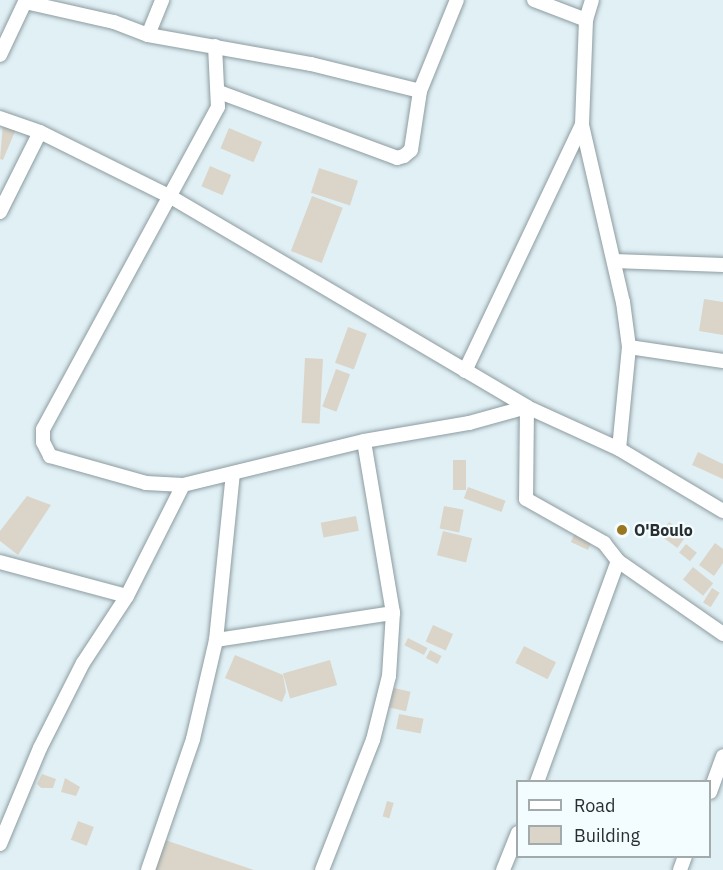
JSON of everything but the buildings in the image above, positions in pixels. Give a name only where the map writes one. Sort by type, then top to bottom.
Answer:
[{"type":"street","points":[[148,34],[162,0]]},
{"type":"street","points":[[219,92],[397,158],[411,150],[420,91],[457,0]]},
{"type":"street","points":[[534,0],[586,20]]},
{"type":"street","points":[[592,0],[586,20],[582,125],[614,261],[628,347],[619,449]]},
{"type":"street","points":[[0,55],[26,1],[114,22],[148,34],[311,64],[420,91]]},
{"type":"street","points":[[215,46],[218,107],[43,429],[43,442],[50,456],[146,483],[183,485],[364,441],[469,423],[527,407]]},
{"type":"street","points":[[0,118],[40,132],[171,197],[527,407],[619,449],[723,511]]},
{"type":"street","points":[[465,371],[582,125]]},
{"type":"street","points":[[0,212],[40,132]]},
{"type":"street","points":[[614,261],[723,265]]},
{"type":"street","points":[[628,347],[723,361]]},
{"type":"street","points":[[527,407],[526,499],[604,543],[618,561],[723,634]]},
{"type":"street","points":[[322,870],[373,740],[389,676],[393,612],[364,441]]},
{"type":"street","points":[[147,870],[194,739],[216,640],[233,474]]},
{"type":"street","points":[[0,844],[40,748],[82,663],[127,596],[183,485]]},
{"type":"street","points":[[538,780],[618,561]]},
{"type":"street","points":[[0,562],[127,596]]},
{"type":"street","points":[[216,640],[393,612]]},
{"type":"street","points":[[711,789],[723,756]]},
{"type":"street","points":[[503,870],[516,838]]},
{"type":"place","name":"O'Boulo","points":[[622,530]]}]
